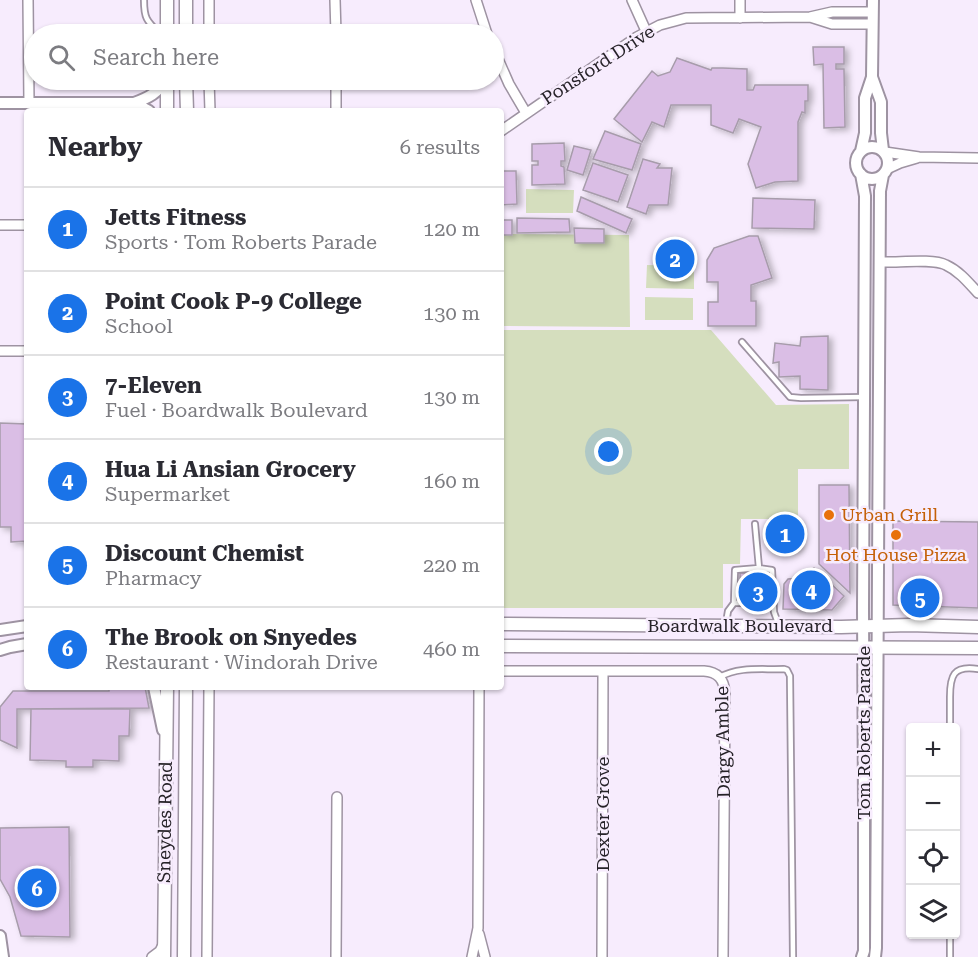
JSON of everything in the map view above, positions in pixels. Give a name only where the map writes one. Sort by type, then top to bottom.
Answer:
[{"type":"main road","points":[[167,0],[167,24]]},
{"type":"main road","points":[[186,0],[186,24]]},
{"type":"main road","points":[[167,90],[167,108]]},
{"type":"main road","points":[[186,90],[187,108]]},
{"type":"main road","name":"Boardwalk Boulevard","points":[[504,624],[978,627]]},
{"type":"main road","name":"Boardwalk Boulevard","points":[[504,646],[978,648]]},
{"type":"main road","name":"Sneydes Road","points":[[164,957],[167,690]]},
{"type":"main road","name":"Sneydes Road","points":[[183,954],[186,690]]},
{"type":"street","points":[[28,0],[28,24]]},
{"type":"street","points":[[209,0],[209,24]]},
{"type":"street","points":[[335,0],[336,24]]},
{"type":"street","points":[[476,0],[484,24]]},
{"type":"street","points":[[632,0],[646,31]]},
{"type":"street","points":[[740,0],[740,18]]},
{"type":"street","points":[[873,0],[872,77],[865,98],[865,133],[856,165],[864,177],[874,179],[900,163],[919,157]]},
{"type":"street","name":"Ponsford Drive","points":[[504,129],[646,31],[660,25],[686,18],[810,17],[832,12],[872,12]]},
{"type":"street","name":"Ponsford Drive","points":[[810,17],[832,24],[873,24]]},
{"type":"street","points":[[504,73],[526,113]]},
{"type":"street","points":[[872,77],[881,102],[881,133],[888,160],[885,172]]},
{"type":"street","points":[[29,90],[29,103]]},
{"type":"street","points":[[134,104],[158,90]]},
{"type":"street","points":[[209,90],[210,108]]},
{"type":"street","points":[[336,90],[336,108]]},
{"type":"street","points":[[0,103],[134,104],[143,108]]},
{"type":"street","points":[[861,151],[874,146],[884,151],[919,157],[978,158]]},
{"type":"street","name":"Tom Roberts Parade","points":[[875,957],[879,647],[880,190],[885,172]]},
{"type":"street","name":"Tom Roberts Parade","points":[[861,174],[865,196],[864,951],[862,957]]},
{"type":"street","points":[[0,225],[24,225]]},
{"type":"street","points":[[880,262],[932,261],[944,263],[958,272],[978,292]]},
{"type":"street","points":[[0,351],[24,351]]},
{"type":"street","points":[[864,479],[879,467]]},
{"type":"street","points":[[864,509],[879,509]]},
{"type":"street","points":[[0,630],[24,626]]},
{"type":"street","points":[[0,650],[24,644]]},
{"type":"street","name":"Dargy Amble","points":[[504,671],[704,671],[712,672],[720,677],[724,683],[725,693],[723,957]]},
{"type":"street","name":"Dexter Grove","points":[[602,957],[603,671]]},
{"type":"street","points":[[155,690],[166,742]]},
{"type":"street","points":[[207,957],[209,690]]},
{"type":"street","points":[[472,957],[478,928],[479,690]]},
{"type":"street","points":[[336,797],[336,957]]},
{"type":"street","points":[[864,810],[877,811]]},
{"type":"street","points":[[478,928],[484,957]]},
{"type":"street","points":[[0,936],[3,957]]},
{"type":"street","points":[[152,957],[160,951],[164,943]]},
{"type":"lane","points":[[144,0],[145,17],[149,24]]},
{"type":"lane","points":[[742,342],[790,397],[864,397]]},
{"type":"lane","points":[[755,524],[759,568]]},
{"type":"lane","points":[[725,626],[728,611],[734,603],[735,570],[759,568],[772,570],[774,612],[779,626]]},
{"type":"lane","points":[[734,603],[774,603]]},
{"type":"lane","points":[[950,723],[952,675],[967,668],[978,669]]},
{"type":"lane","points":[[720,677],[735,671],[784,669],[790,676],[793,957]]},
{"type":"lane","points":[[950,939],[950,957]]},
{"type":"green space","points":[[526,189],[574,190],[573,213],[526,213]]},
{"type":"green space","points":[[504,234],[629,235],[630,327],[504,326]]},
{"type":"green space","points":[[647,265],[694,266],[694,289],[646,288]]},
{"type":"green space","points":[[645,297],[693,298],[693,320],[645,320]]},
{"type":"green space","points":[[504,330],[711,330],[776,405],[849,404],[849,469],[798,469],[798,519],[741,519],[740,564],[723,564],[723,608],[504,608]]},
{"type":"building","points":[[813,47],[844,47],[844,64],[836,64],[836,69],[844,69],[845,127],[824,128],[823,64],[814,65]]},
{"type":"building","points":[[677,58],[711,70],[712,68],[747,69],[747,90],[753,90],[755,85],[808,85],[805,113],[802,112],[798,122],[798,181],[775,182],[756,188],[748,164],[761,127],[739,119],[733,133],[711,125],[711,105],[671,105],[664,127],[652,122],[642,142],[614,119],[652,71],[658,76],[670,72]]},
{"type":"building","points":[[605,131],[641,144],[632,170],[593,159]]},
{"type":"building","points":[[564,143],[565,161],[561,161],[561,166],[564,167],[565,184],[532,185],[532,165],[538,165],[538,161],[532,161],[532,144]]},
{"type":"building","points":[[574,146],[591,150],[583,175],[567,170]]},
{"type":"building","points":[[643,159],[660,164],[657,168],[672,168],[668,205],[649,205],[646,214],[627,207]]},
{"type":"building","points":[[593,163],[628,175],[618,202],[583,190]]},
{"type":"building","points":[[504,171],[516,171],[517,204],[504,205]]},
{"type":"building","points":[[581,197],[632,219],[626,233],[577,211]]},
{"type":"building","points":[[753,198],[815,200],[814,229],[752,228]]},
{"type":"building","points":[[517,218],[569,219],[570,232],[517,233]]},
{"type":"building","points":[[504,220],[512,220],[512,235],[504,235]]},
{"type":"building","points":[[574,228],[604,229],[604,243],[575,243]]},
{"type":"building","points":[[749,236],[758,236],[772,278],[751,285],[751,301],[756,301],[756,326],[708,326],[708,302],[718,302],[718,282],[707,282],[707,260],[714,248]]},
{"type":"building","points":[[828,336],[828,390],[800,389],[800,376],[779,377],[779,362],[773,363],[775,343],[800,346],[801,337]]},
{"type":"building","points":[[0,423],[24,424],[24,541],[11,542],[11,527],[0,527]]},
{"type":"building","points":[[819,485],[849,485],[850,593],[819,564]]},
{"type":"building","points":[[769,519],[798,519],[798,548],[770,548]]},
{"type":"building","points":[[893,521],[978,522],[978,608],[893,605]]},
{"type":"building","points":[[814,568],[844,596],[832,610],[783,609],[784,584],[788,579],[800,578]]},
{"type":"building","points":[[740,573],[766,573],[767,601],[740,601]]},
{"type":"building","points":[[146,690],[149,708],[17,709],[17,748],[0,740],[0,707],[13,691]]},
{"type":"building","points":[[31,709],[130,709],[129,736],[119,736],[119,761],[93,760],[93,767],[66,767],[66,761],[30,760]]},
{"type":"building","points":[[69,827],[70,937],[21,936],[10,897],[0,879],[0,828]]},
{"type":"place","name":"Point Cook P-9 College","points":[[675,259]]},
{"type":"place","name":"Urban Grill","points":[[829,515]]},
{"type":"place","name":"Jetts Fitness","points":[[785,534]]},
{"type":"place","name":"Hot House Pizza","points":[[896,535]]},
{"type":"place","name":"Hua Li Ansian Grocery","points":[[811,590]]},
{"type":"place","name":"7-Eleven","points":[[758,592]]},
{"type":"place","name":"Discount Chemist","points":[[920,598]]},
{"type":"place","name":"The Brook on Snyedes","points":[[37,888]]}]
